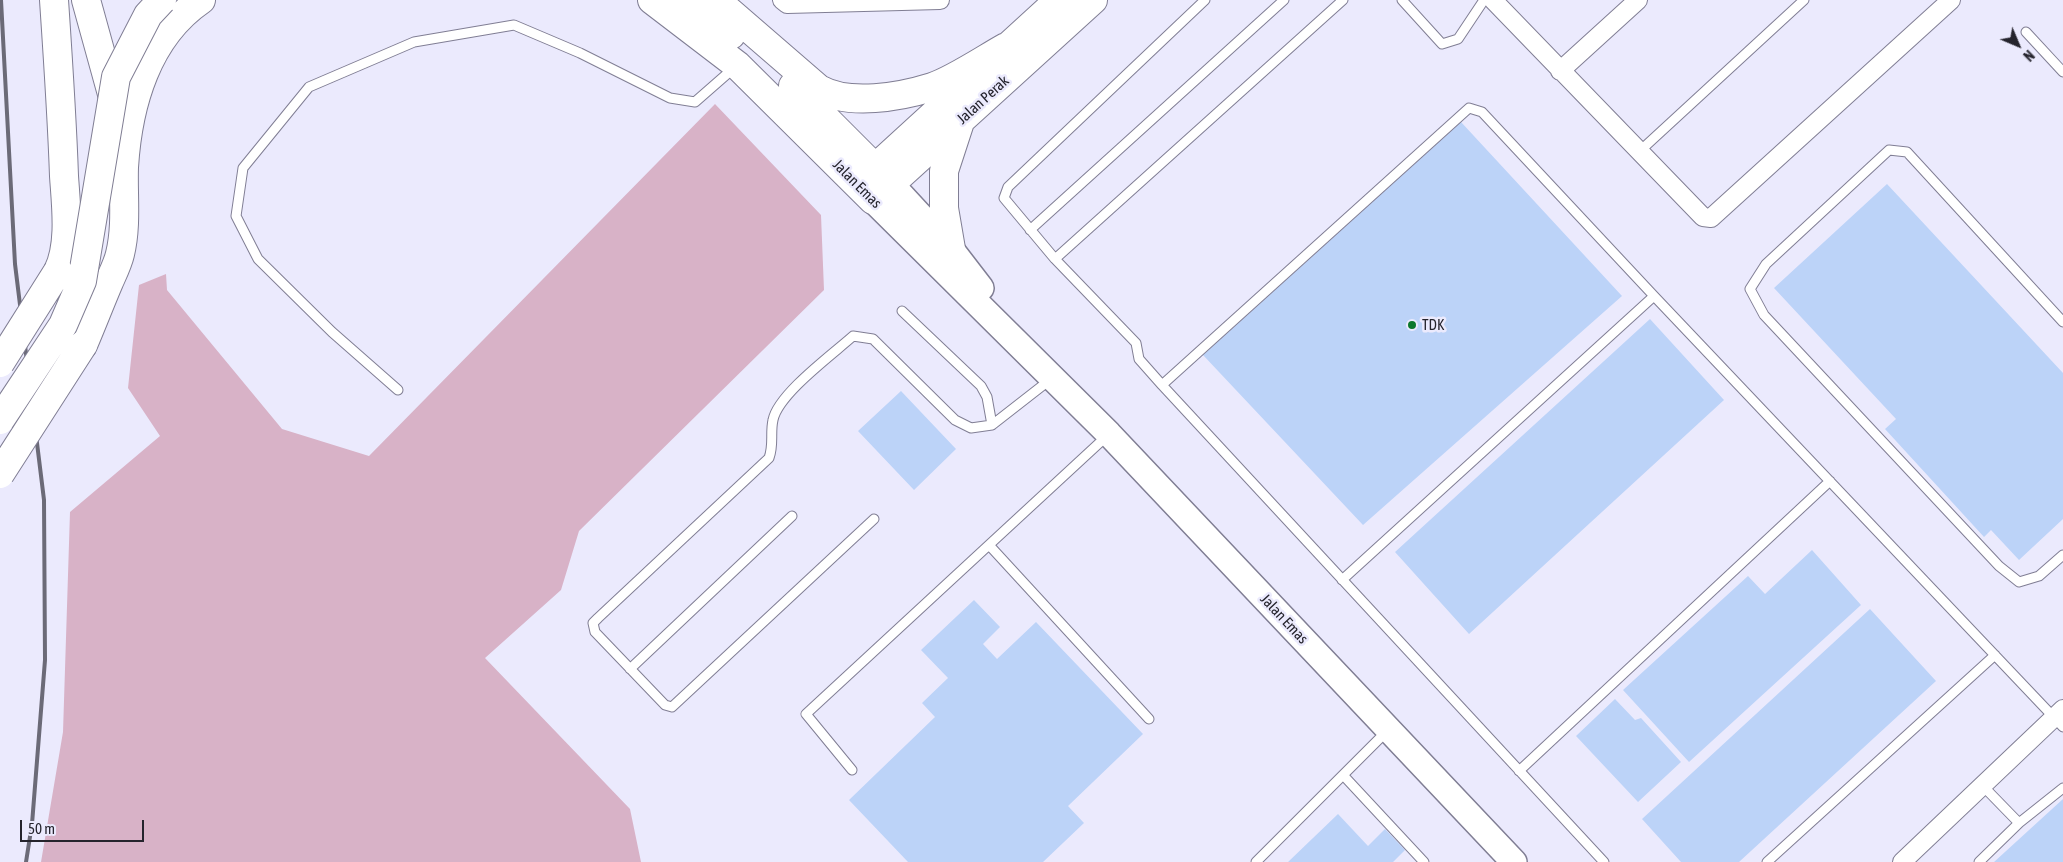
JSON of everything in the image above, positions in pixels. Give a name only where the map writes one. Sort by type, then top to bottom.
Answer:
[{"type":"main road","points":[[0,363],[63,260],[66,215],[62,100],[54,0]]},
{"type":"main road","points":[[83,345],[110,240],[115,131],[115,106],[86,0]]},
{"type":"main road","points":[[0,420],[63,325],[82,281],[116,77],[148,15],[162,0]]},
{"type":"main road","points":[[0,474],[83,345],[120,255],[125,210],[124,166],[137,88],[154,51],[170,28],[187,9],[201,0]]},
{"type":"main road","name":"Jalan Emas","points":[[652,0],[737,65],[950,249],[1053,378]]},
{"type":"main road","name":"Jalan Emas","points":[[686,0],[796,88],[874,184],[1053,378],[1109,434],[1514,862]]},
{"type":"main road","points":[[716,0],[818,89],[835,97],[866,100],[933,87],[1006,47]]},
{"type":"main road","name":"Jalan Perak","points":[[874,184],[1006,47],[1059,0]]},
{"type":"main road","name":"Jalan Perak","points":[[874,184],[960,121],[1093,0]]},
{"type":"main road","points":[[57,51],[70,46],[97,45]]},
{"type":"main road","points":[[950,249],[944,208],[944,171],[960,121]]},
{"type":"street","points":[[782,0],[787,4],[940,0]]},
{"type":"street","points":[[1493,0],[1560,71],[1641,150],[1703,217],[1711,218],[1952,0]]},
{"type":"street","points":[[1560,71],[1638,0]]},
{"type":"street","points":[[1902,862],[1982,785],[2060,717]]},
{"type":"lane","points":[[1205,0],[1008,187],[1004,198],[1056,259],[1136,343],[1139,359],[1162,385],[1604,862]]},
{"type":"lane","points":[[1030,230],[1284,0]]},
{"type":"lane","points":[[1056,259],[1343,0]]},
{"type":"lane","points":[[1402,0],[1442,44],[1458,39],[1484,0]]},
{"type":"lane","points":[[1641,150],[1804,0]]},
{"type":"lane","points":[[398,390],[332,332],[258,258],[236,216],[242,168],[309,87],[414,42],[514,25],[580,53],[670,98],[695,102],[737,65]]},
{"type":"lane","points":[[2026,32],[2063,72]]},
{"type":"lane","points":[[1162,385],[1469,108],[1482,112],[1995,655],[2060,717]]},
{"type":"lane","points":[[2063,322],[1907,152],[1890,150],[1766,264],[1750,289],[1764,315],[1999,566],[2019,582],[2039,576],[2063,555]]},
{"type":"lane","points":[[1342,580],[1654,296]]},
{"type":"lane","points":[[902,311],[981,386],[987,397],[992,425]]},
{"type":"lane","points":[[874,519],[672,707],[665,705],[595,632],[593,624],[769,458],[772,450],[773,419],[781,400],[853,336],[873,339],[955,420],[971,428],[992,425],[1053,378]]},
{"type":"lane","points":[[852,770],[806,714],[1109,434]]},
{"type":"lane","points":[[1519,771],[1830,481]]},
{"type":"lane","points":[[630,669],[792,516]]},
{"type":"lane","points":[[989,545],[1148,719]]},
{"type":"lane","points":[[1767,862],[1995,655]]},
{"type":"lane","points":[[1256,862],[1389,729]]},
{"type":"lane","points":[[1343,775],[1424,862]]},
{"type":"lane","points":[[1982,785],[2019,823]]},
{"type":"lane","points":[[1979,862],[2019,823],[2063,788]]},
{"type":"shaded area","points":[[715,104],[821,215],[824,290],[579,531],[561,590],[485,658],[630,809],[641,862],[41,862],[63,732],[70,512],[160,436],[128,388],[139,285],[166,274],[167,290],[282,429],[369,456]]},
{"type":"building","name":"TDK","points":[[1461,122],[1622,296],[1363,525],[1203,355]]},
{"type":"building","points":[[1887,184],[2063,373],[2063,519],[2019,560],[1991,530],[1984,537],[1885,429],[1896,419],[1774,288]]},
{"type":"building","points":[[1650,319],[1724,400],[1469,634],[1395,552]]},
{"type":"building","points":[[901,391],[956,449],[914,490],[858,431]]},
{"type":"building","points":[[1812,550],[1861,605],[1689,762],[1623,690],[1748,576],[1765,594]]},
{"type":"building","points":[[974,600],[1000,627],[983,644],[997,659],[1036,622],[1143,734],[1068,806],[1084,823],[1043,862],[908,862],[849,800],[935,717],[922,703],[948,678],[921,650]]},
{"type":"building","points":[[1870,609],[1936,681],[1739,862],[1681,862],[1642,819]]},
{"type":"building","points":[[1615,699],[1635,720],[1641,718],[1681,762],[1638,802],[1576,736]]},
{"type":"building","points":[[2063,799],[2063,862],[1994,862]]},
{"type":"building","points":[[1338,814],[1368,846],[1385,829],[1405,850],[1393,862],[1288,862]]},
{"type":"railway","points":[[1,0],[15,264],[44,500],[45,660],[32,824],[26,862]]},
{"type":"place","name":"TDK","points":[[1412,325]]}]
